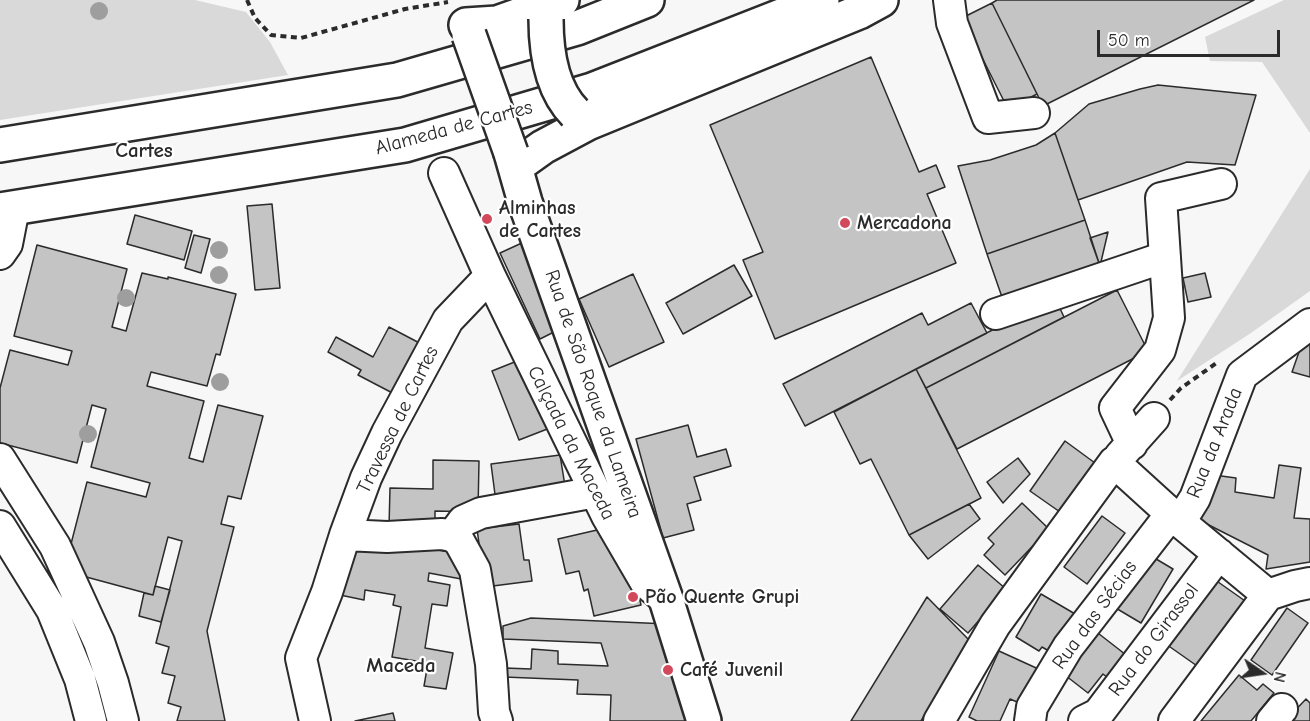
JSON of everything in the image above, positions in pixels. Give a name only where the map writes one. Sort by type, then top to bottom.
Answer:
[{"type":"main road","points":[[0,145],[397,80],[577,28],[647,0]]},
{"type":"main road","name":"Alameda de Cartes","points":[[7,209],[405,145],[592,90],[822,0]]},
{"type":"main road","points":[[513,160],[543,147],[582,118],[859,12],[881,0]]},
{"type":"main road","points":[[463,15],[497,23],[552,6],[547,46],[552,72],[560,93],[582,118]]},
{"type":"main road","name":"Rua de São Roque da Lameira","points":[[463,15],[666,599],[704,721]]},
{"type":"street","points":[[949,0],[952,23],[988,118],[1034,113]]},
{"type":"street","points":[[444,172],[490,276]]},
{"type":"street","points":[[1221,184],[1161,198],[1169,318],[1160,350],[1115,408],[1123,453],[1176,518],[1268,595]]},
{"type":"street","points":[[0,254],[7,244],[7,209]]},
{"type":"street","points":[[996,314],[1165,257]]},
{"type":"street","name":"Calçada da Maceda","points":[[490,276],[607,516],[646,583],[666,599]]},
{"type":"street","name":"Travessa de Cartes","points":[[315,721],[301,658],[327,592],[366,478],[387,433],[448,320],[490,276]]},
{"type":"street","name":"Rua da Arada","points":[[1176,518],[1195,498],[1242,375],[1310,324]]},
{"type":"street","points":[[939,721],[995,626],[1123,453],[1154,418]]},
{"type":"street","points":[[0,459],[55,546],[99,642],[123,721]]},
{"type":"street","points":[[455,538],[463,521],[480,513],[596,492]]},
{"type":"street","name":"Rua das Sécias","points":[[1030,721],[1032,707],[1068,646],[1176,518]]},
{"type":"street","points":[[0,526],[52,610],[80,679],[91,721]]},
{"type":"street","points":[[345,535],[387,537],[442,534],[455,538],[475,570],[491,664],[494,712],[498,721]]},
{"type":"street","name":"Rua do Girassol","points":[[1084,721],[1098,714],[1219,554]]},
{"type":"street","points":[[1174,721],[1268,595],[1310,583]]},
{"type":"path","points":[[247,0],[255,18],[271,35],[301,38],[435,3],[463,15]]},
{"type":"path","points":[[1154,418],[1180,388],[1224,359]]},
{"type":"shaded area","points":[[0,0],[195,0],[246,12],[270,42],[288,75],[0,120]]},
{"type":"shaded area","points":[[1284,0],[1310,0],[1310,133],[1262,62],[1210,61],[1205,37]]},
{"type":"shaded area","points":[[1310,169],[1310,291],[1177,381]]},
{"type":"building","points":[[997,0],[1254,0],[1043,106],[992,3]]},
{"type":"building","points":[[992,3],[1037,94],[1008,109],[962,18]]},
{"type":"building","name":"Mercadona","points":[[871,57],[919,172],[936,165],[945,187],[927,194],[956,263],[775,339],[743,260],[763,252],[710,125]]},
{"type":"building","points":[[1158,85],[1256,95],[1235,165],[1187,162],[1078,200],[1055,133],[1089,104]]},
{"type":"building","points":[[1055,133],[1085,220],[987,254],[958,166],[990,160],[1036,145]]},
{"type":"building","points":[[272,204],[280,288],[255,290],[247,206]]},
{"type":"building","points":[[135,215],[192,231],[184,260],[127,244]]},
{"type":"building","points":[[1085,220],[1100,266],[1003,300],[987,254]]},
{"type":"building","points":[[1108,232],[1100,266],[1090,238]]},
{"type":"building","points":[[194,235],[210,239],[201,273],[185,268]]},
{"type":"building","points":[[524,242],[564,327],[540,339],[500,253]]},
{"type":"building","points":[[37,245],[127,269],[112,327],[126,331],[142,273],[236,294],[220,355],[216,354],[207,386],[151,372],[147,386],[204,401],[189,458],[203,462],[218,405],[263,416],[241,499],[228,496],[221,524],[234,527],[207,631],[225,721],[177,721],[181,707],[168,703],[175,676],[162,673],[169,647],[156,643],[182,541],[168,537],[153,595],[64,571],[87,482],[146,497],[150,483],[91,467],[106,409],[92,405],[77,463],[0,443],[0,388],[10,350],[68,365],[72,351],[14,336]]},
{"type":"building","points":[[734,265],[752,296],[683,334],[666,303]]},
{"type":"building","points":[[1205,273],[1211,297],[1188,302],[1183,278]]},
{"type":"building","points":[[633,274],[664,342],[609,367],[579,299]]},
{"type":"building","points":[[1117,290],[1148,351],[957,449],[926,388]]},
{"type":"building","points":[[1055,298],[1064,317],[926,388],[916,369]]},
{"type":"building","points":[[971,303],[987,333],[805,426],[783,384],[922,313],[928,325]]},
{"type":"building","points":[[389,327],[429,348],[402,398],[358,375],[361,370],[328,352],[336,337],[373,357]]},
{"type":"building","points":[[1310,342],[1310,377],[1292,372],[1299,352]]},
{"type":"building","points":[[527,357],[555,426],[519,440],[492,371]]},
{"type":"building","points":[[916,369],[981,498],[909,535],[871,459],[860,464],[834,412]]},
{"type":"building","points":[[688,425],[697,457],[726,449],[731,466],[694,477],[701,500],[687,504],[694,530],[663,538],[636,439]]},
{"type":"building","points":[[1065,441],[1095,463],[1060,512],[1030,491]]},
{"type":"building","points":[[560,455],[566,492],[496,502],[491,464]]},
{"type":"building","points":[[1018,458],[1030,474],[1003,503],[987,482]]},
{"type":"building","points":[[433,460],[479,461],[478,512],[435,511],[435,528],[389,527],[390,488],[433,489]]},
{"type":"building","points":[[1279,465],[1301,468],[1294,518],[1310,519],[1310,562],[1266,569],[1268,555],[1193,517],[1214,475],[1236,478],[1235,492],[1274,498]]},
{"type":"building","points":[[1022,503],[1049,529],[1005,575],[984,555],[994,544],[988,538]]},
{"type":"building","points":[[969,504],[980,519],[928,559],[909,535]]},
{"type":"building","points":[[1102,516],[1125,533],[1087,584],[1064,567]]},
{"type":"building","points":[[519,524],[524,560],[529,560],[532,581],[485,587],[477,529]]},
{"type":"building","points":[[623,524],[641,605],[594,616],[588,589],[584,591],[579,571],[566,574],[558,539]]},
{"type":"building","points":[[351,535],[467,555],[472,581],[429,573],[428,581],[450,585],[447,606],[432,604],[425,648],[453,653],[446,689],[424,686],[428,663],[392,657],[401,607],[393,605],[395,595],[365,590],[364,600],[340,595]]},
{"type":"building","points":[[1146,553],[1173,569],[1141,623],[1114,607]]},
{"type":"building","points":[[978,565],[1006,589],[968,633],[940,609]]},
{"type":"building","points":[[1211,577],[1248,603],[1200,668],[1163,642]]},
{"type":"building","points":[[155,586],[170,590],[161,622],[139,616],[144,593],[153,595]]},
{"type":"building","points":[[1041,594],[1082,618],[1059,657],[1042,647],[1039,651],[1016,637]]},
{"type":"building","points":[[927,597],[969,640],[921,721],[851,721]]},
{"type":"building","points":[[1287,608],[1308,623],[1272,675],[1251,660]]},
{"type":"building","points":[[531,618],[668,624],[695,721],[610,721],[611,695],[577,694],[578,680],[504,677],[505,668],[531,669],[532,649],[558,651],[558,664],[608,666],[601,643],[503,639],[503,626]]},
{"type":"building","points":[[1094,630],[1130,658],[1112,681],[1103,674],[1088,693],[1061,672]]},
{"type":"building","points":[[999,651],[1045,672],[1029,707],[1010,699],[1000,721],[977,721],[969,717]]},
{"type":"building","points":[[1239,675],[1257,690],[1263,684],[1274,693],[1251,721],[1201,721]]},
{"type":"building","points":[[1306,699],[1310,703],[1310,721],[1285,721]]},
{"type":"building","points":[[393,713],[395,721],[355,721]]},
{"type":"place","name":"Alminhas de Cartes","points":[[487,219]]},
{"type":"place","name":"Mercadona","points":[[845,223]]},
{"type":"place","name":"Pão Quente Grupi","points":[[633,597]]},
{"type":"place","name":"Café Juvenil","points":[[668,670]]},
{"type":"district","name":"Cartes","points":[[144,151]]},
{"type":"district","name":"Maceda","points":[[401,666]]}]
